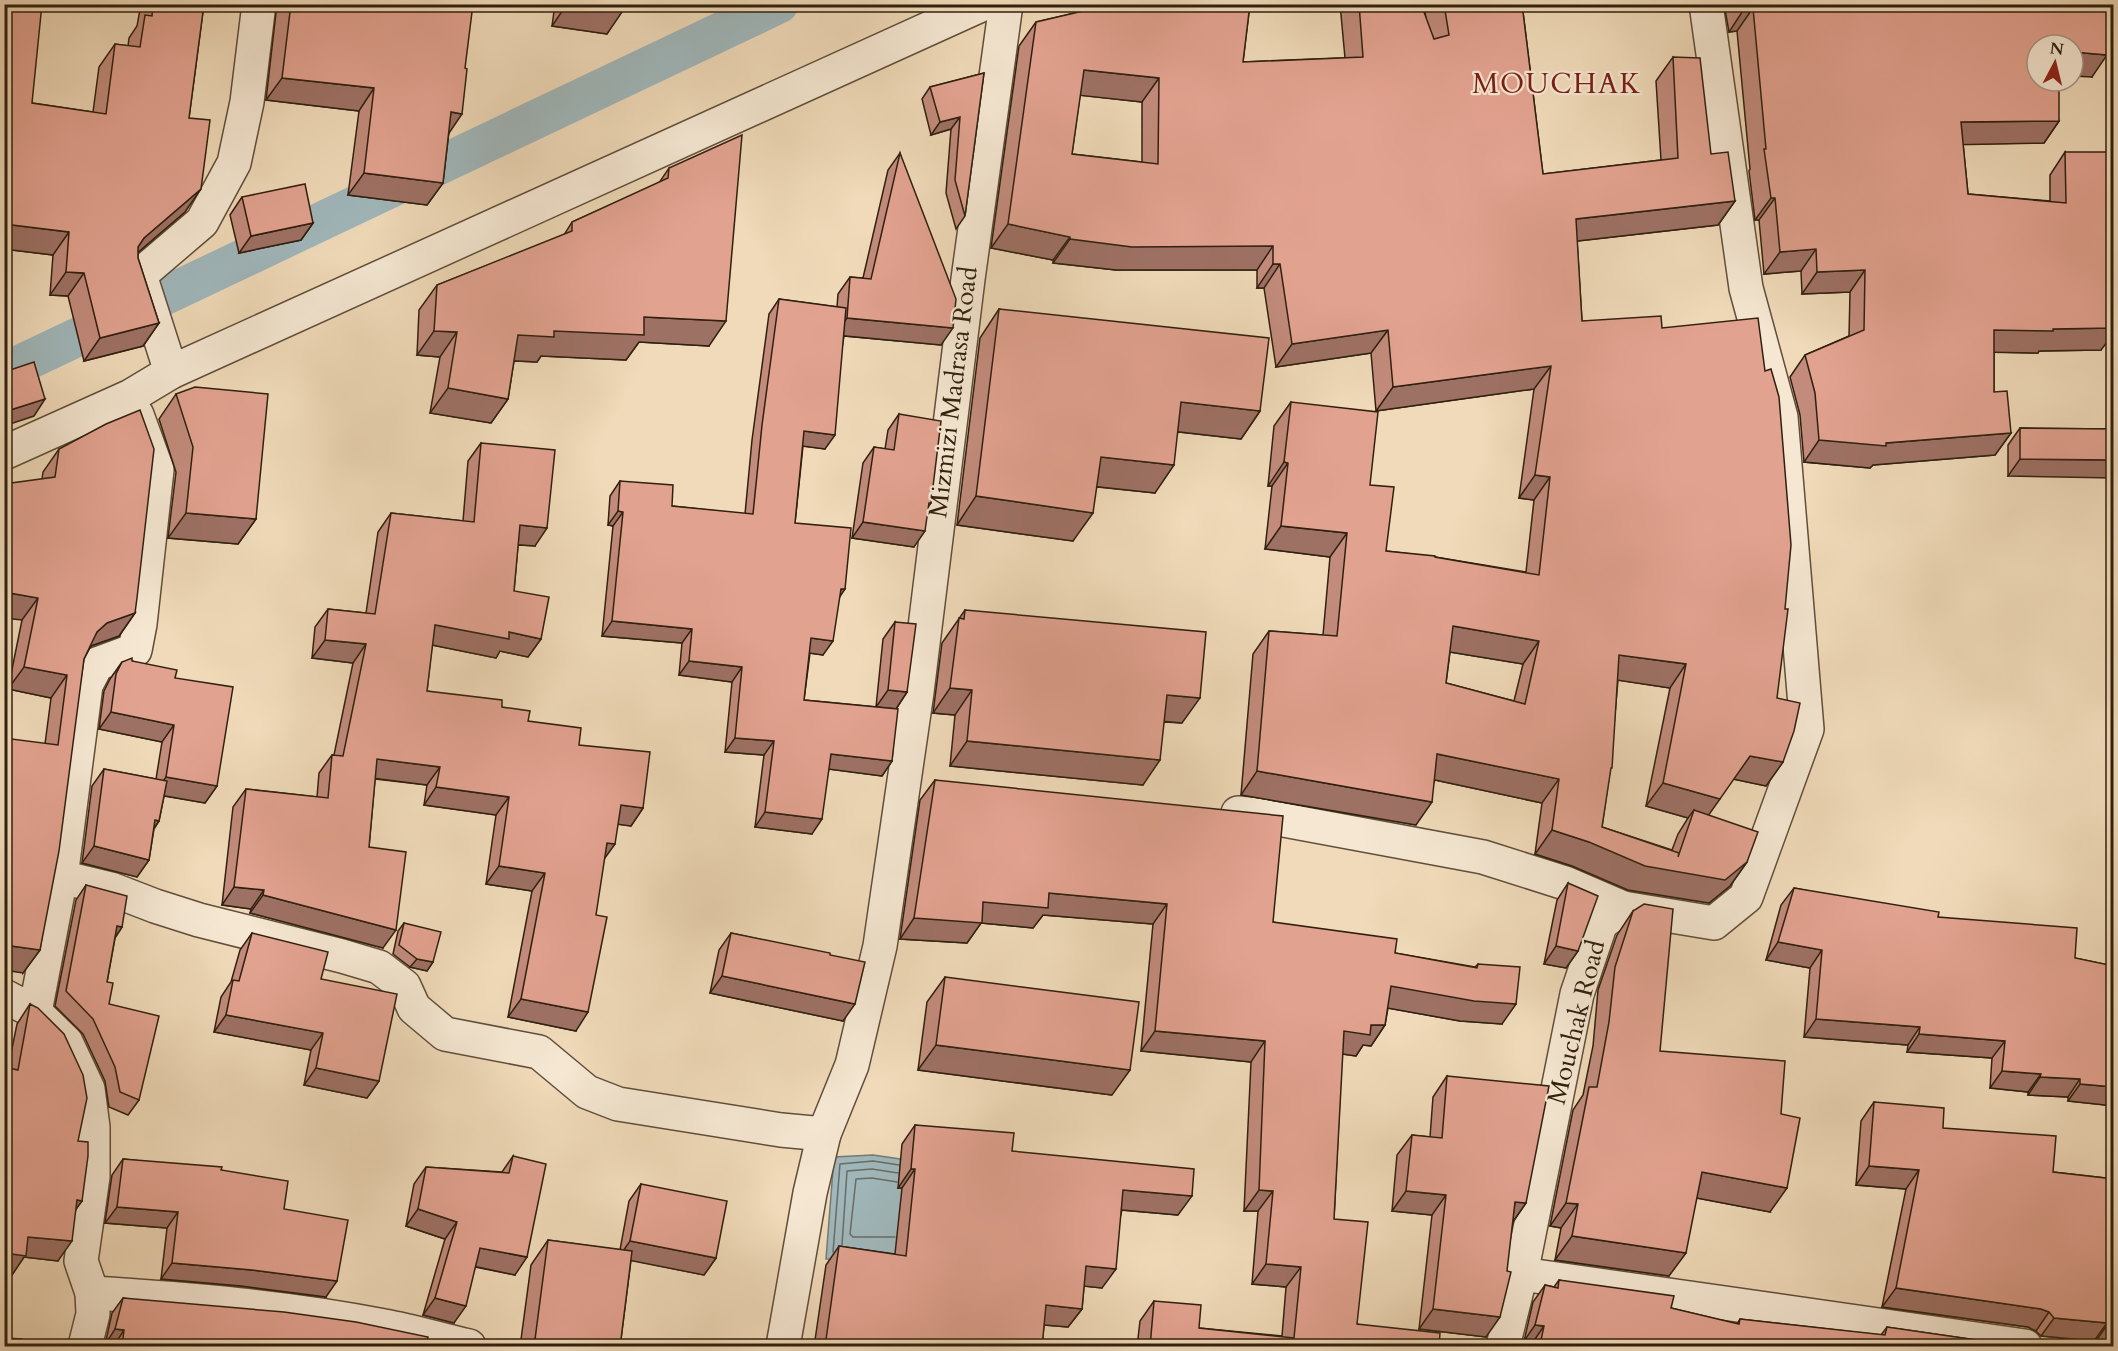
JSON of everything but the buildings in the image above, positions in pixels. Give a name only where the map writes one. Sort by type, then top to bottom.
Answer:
[{"type":"street","points":[[171,372],[140,275],[202,222],[234,163],[247,102],[259,4]]},
{"type":"street","points":[[4,453],[131,396],[171,372],[982,4]]},
{"type":"street","name":"Mizmizi Madrasa Road","points":[[783,1347],[808,1204],[824,1134],[852,1065],[916,781],[968,279],[1006,4]]},
{"type":"street","name":"Mouchak Road","points":[[1503,1347],[1521,1274],[1577,994],[1601,923],[1623,908],[1714,923],[1746,897],[1807,729],[1781,417],[1746,288],[1706,4]]},
{"type":"street","points":[[34,1011],[61,877],[86,685],[97,664],[135,650],[140,624],[157,470],[131,396]]},
{"type":"street","points":[[1210,810],[1257,815],[1483,857],[1565,883],[1623,908]]},
{"type":"street","points":[[61,877],[111,889],[199,920],[379,967],[404,986],[414,1008],[446,1034],[539,1052],[587,1092],[618,1104],[703,1119],[824,1134]]},
{"type":"street","points":[[4,996],[34,1011],[66,1042],[88,1089],[93,1127],[93,1177],[81,1261],[92,1293],[93,1314],[85,1347]]},
{"type":"street","points":[[1521,1274],[2025,1347]]},
{"type":"street","points":[[92,1293],[166,1297],[314,1313],[387,1326],[469,1347]]},
{"type":"water","points":[[873,1155],[934,1164],[921,1260],[826,1259],[834,1157]]},
{"type":"waterway","points":[[4,372],[779,4]]},
{"type":"district","name":"MOUCHAK","points":[[1557,84]]}]
